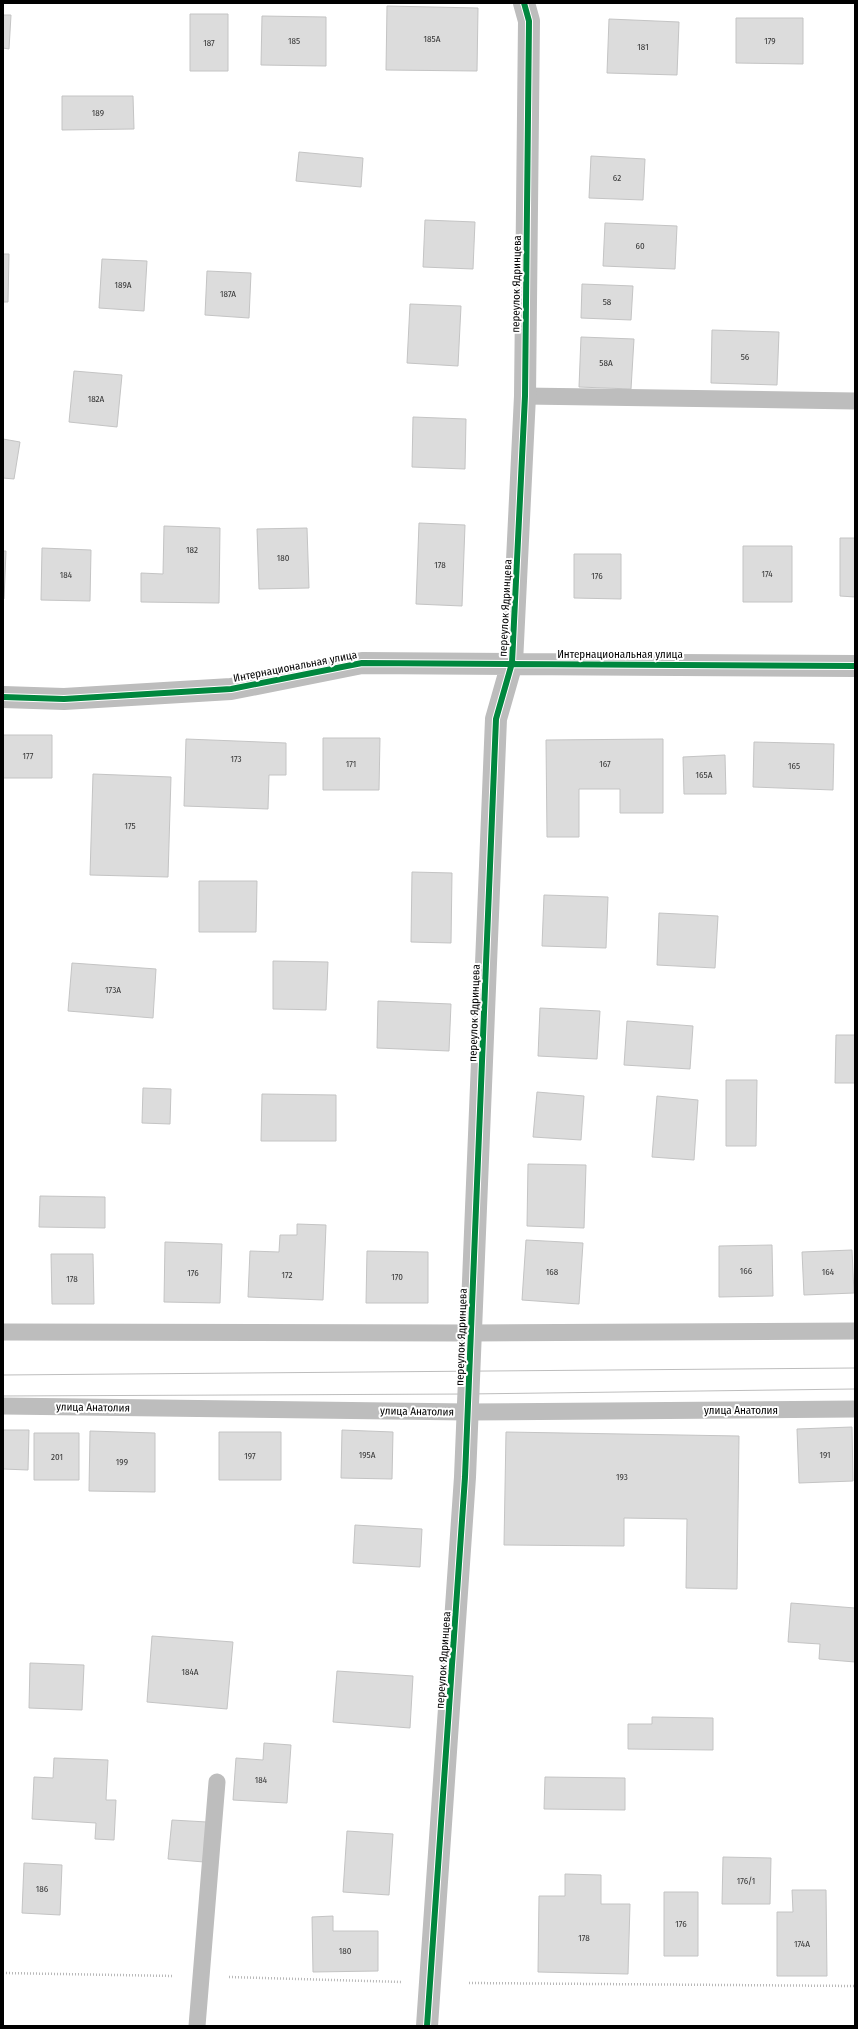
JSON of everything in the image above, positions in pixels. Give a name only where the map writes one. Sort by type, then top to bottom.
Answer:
[{"type":"street","name":"переулок Ядринцева","points":[[427,2026],[465,1485],[496,719],[512,663],[525,396],[529,21],[524,3]]},
{"type":"street","name":"Интернациональная улица","points":[[3,697],[64,699],[231,689],[362,663],[855,666]]},
{"type":"lane","points":[[525,396],[855,401]]},
{"type":"lane","points":[[3,1332],[471,1333],[855,1331]]},
{"type":"lane","name":"улица Анатолия","points":[[3,1406],[468,1412],[855,1409]]},
{"type":"lane","points":[[197,2026],[217,1782]]},
{"type":"path","points":[[469,1982],[855,1986]]},
{"type":"building","points":[[387,6],[478,8],[477,71],[386,70]]},
{"type":"building","points":[[190,14],[228,14],[228,71],[190,71]]},
{"type":"building","points":[[3,15],[11,15],[9,49],[3,48]]},
{"type":"building","points":[[262,16],[326,17],[326,66],[261,65]]},
{"type":"building","points":[[736,18],[803,18],[803,64],[736,63]]},
{"type":"building","points":[[609,19],[679,22],[677,75],[607,73]]},
{"type":"building","points":[[62,96],[133,96],[134,129],[62,130]]},
{"type":"building","points":[[299,152],[363,158],[361,187],[296,181]]},
{"type":"building","points":[[591,156],[645,159],[643,200],[589,198]]},
{"type":"building","points":[[425,220],[475,222],[473,269],[423,267]]},
{"type":"building","points":[[605,223],[677,226],[675,269],[603,266]]},
{"type":"building","points":[[3,254],[9,254],[8,302],[3,302]]},
{"type":"building","points":[[102,259],[147,261],[144,311],[99,308]]},
{"type":"building","points":[[207,271],[251,273],[249,318],[205,315]]},
{"type":"building","points":[[582,284],[633,286],[631,320],[581,318]]},
{"type":"building","points":[[410,304],[461,306],[458,366],[407,363]]},
{"type":"building","points":[[712,330],[779,332],[777,385],[711,383]]},
{"type":"building","points":[[581,337],[634,339],[631,389],[579,387]]},
{"type":"building","points":[[74,371],[122,375],[117,427],[69,422]]},
{"type":"building","points":[[413,417],[466,419],[465,469],[412,467]]},
{"type":"building","points":[[3,439],[20,442],[14,479],[3,478]]},
{"type":"building","points":[[419,523],[465,525],[462,606],[416,604]]},
{"type":"building","points":[[164,526],[220,528],[219,603],[141,602],[141,573],[163,574]]},
{"type":"building","points":[[307,528],[309,588],[259,589],[257,529]]},
{"type":"building","points":[[840,538],[855,538],[855,597],[840,596]]},
{"type":"building","points":[[743,546],[792,546],[792,602],[743,602]]},
{"type":"building","points":[[42,548],[91,550],[90,601],[41,600]]},
{"type":"building","points":[[3,551],[6,551],[4,599],[3,599]]},
{"type":"building","points":[[574,554],[621,554],[621,599],[574,598]]},
{"type":"building","points":[[3,735],[52,735],[52,778],[3,778]]},
{"type":"building","points":[[323,738],[380,738],[379,790],[323,790]]},
{"type":"building","points":[[186,739],[286,743],[286,775],[269,775],[268,809],[184,806]]},
{"type":"building","points":[[663,739],[663,813],[620,813],[620,789],[579,789],[579,837],[547,837],[546,740]]},
{"type":"building","points":[[754,742],[834,744],[833,790],[753,787]]},
{"type":"building","points":[[725,755],[726,794],[684,794],[683,757]]},
{"type":"building","points":[[93,774],[171,777],[168,877],[90,875]]},
{"type":"building","points":[[412,872],[452,873],[451,943],[411,942]]},
{"type":"building","points":[[199,881],[257,881],[256,932],[199,932]]},
{"type":"building","points":[[544,895],[608,897],[606,948],[542,946]]},
{"type":"building","points":[[659,913],[718,916],[715,968],[657,965]]},
{"type":"building","points":[[273,961],[328,962],[326,1010],[273,1009]]},
{"type":"building","points":[[72,963],[156,969],[153,1018],[68,1011]]},
{"type":"building","points":[[378,1001],[451,1004],[449,1051],[377,1048]]},
{"type":"building","points":[[540,1008],[600,1011],[597,1059],[538,1056]]},
{"type":"building","points":[[627,1021],[693,1026],[690,1069],[624,1065]]},
{"type":"building","points":[[836,1035],[855,1035],[855,1083],[835,1083]]},
{"type":"building","points":[[726,1080],[757,1080],[756,1146],[726,1146]]},
{"type":"building","points":[[143,1088],[171,1089],[170,1124],[142,1123]]},
{"type":"building","points":[[537,1092],[584,1096],[581,1140],[533,1137]]},
{"type":"building","points":[[262,1094],[336,1095],[336,1141],[261,1141]]},
{"type":"building","points":[[657,1096],[698,1100],[694,1160],[652,1157]]},
{"type":"building","points":[[528,1164],[586,1165],[584,1228],[527,1226]]},
{"type":"building","points":[[40,1196],[105,1197],[105,1228],[39,1227]]},
{"type":"building","points":[[297,1224],[326,1225],[323,1300],[248,1297],[250,1251],[279,1252],[280,1235],[297,1235]]},
{"type":"building","points":[[526,1240],[583,1243],[579,1304],[522,1300]]},
{"type":"building","points":[[165,1242],[222,1244],[220,1303],[164,1302]]},
{"type":"building","points":[[772,1245],[773,1296],[719,1297],[719,1246]]},
{"type":"building","points":[[852,1250],[854,1293],[804,1295],[802,1252]]},
{"type":"building","points":[[367,1251],[428,1252],[428,1303],[366,1303]]},
{"type":"building","points":[[51,1254],[93,1254],[94,1304],[52,1304]]},
{"type":"building","points":[[852,1427],[853,1481],[799,1483],[797,1429]]},
{"type":"building","points":[[3,1430],[29,1430],[28,1470],[3,1469]]},
{"type":"building","points":[[342,1430],[393,1432],[392,1479],[341,1478]]},
{"type":"building","points":[[90,1431],[155,1433],[155,1492],[89,1491]]},
{"type":"building","points":[[219,1432],[281,1432],[281,1480],[219,1480]]},
{"type":"building","points":[[506,1432],[739,1436],[737,1589],[686,1588],[687,1519],[624,1518],[624,1546],[504,1545]]},
{"type":"building","points":[[34,1433],[79,1433],[79,1480],[34,1480]]},
{"type":"building","points":[[355,1525],[422,1529],[420,1567],[353,1563]]},
{"type":"building","points":[[791,1603],[855,1608],[855,1662],[819,1659],[820,1644],[788,1642]]},
{"type":"building","points":[[152,1636],[233,1642],[227,1709],[147,1702]]},
{"type":"building","points":[[30,1663],[84,1665],[82,1710],[29,1708]]},
{"type":"building","points":[[337,1671],[413,1676],[410,1728],[333,1722]]},
{"type":"building","points":[[652,1717],[713,1718],[713,1750],[628,1749],[628,1724],[652,1724]]},
{"type":"building","points":[[264,1743],[291,1745],[287,1803],[233,1800],[236,1758],[263,1760]]},
{"type":"building","points":[[54,1758],[108,1760],[106,1800],[116,1800],[114,1840],[95,1839],[96,1823],[32,1819],[34,1777],[53,1778]]},
{"type":"building","points":[[545,1777],[625,1778],[625,1810],[544,1809]]},
{"type":"building","points":[[172,1820],[207,1822],[204,1862],[168,1859]]},
{"type":"building","points":[[347,1831],[393,1834],[389,1895],[343,1892]]},
{"type":"building","points":[[723,1857],[771,1858],[770,1904],[722,1904]]},
{"type":"building","points":[[24,1863],[62,1865],[60,1915],[22,1913]]},
{"type":"building","points":[[565,1874],[601,1875],[601,1904],[630,1904],[628,1974],[538,1972],[539,1896],[565,1896]]},
{"type":"building","points":[[792,1890],[826,1890],[827,1976],[777,1976],[777,1912],[793,1912]]},
{"type":"building","points":[[664,1892],[698,1892],[698,1956],[664,1956]]},
{"type":"building","points":[[333,1916],[333,1931],[378,1931],[378,1971],[313,1972],[312,1917]]},
{"type":"tram line","points":[[3,1375],[855,1368]]},
{"type":"tram line","points":[[3,1396],[468,1394],[855,1389]]},
{"type":"cycle path","points":[[427,2026],[465,1477],[496,719],[512,663],[525,396],[529,21],[524,3]]},
{"type":"cycle path","points":[[3,697],[64,699],[231,689],[362,663],[855,666]]}]
